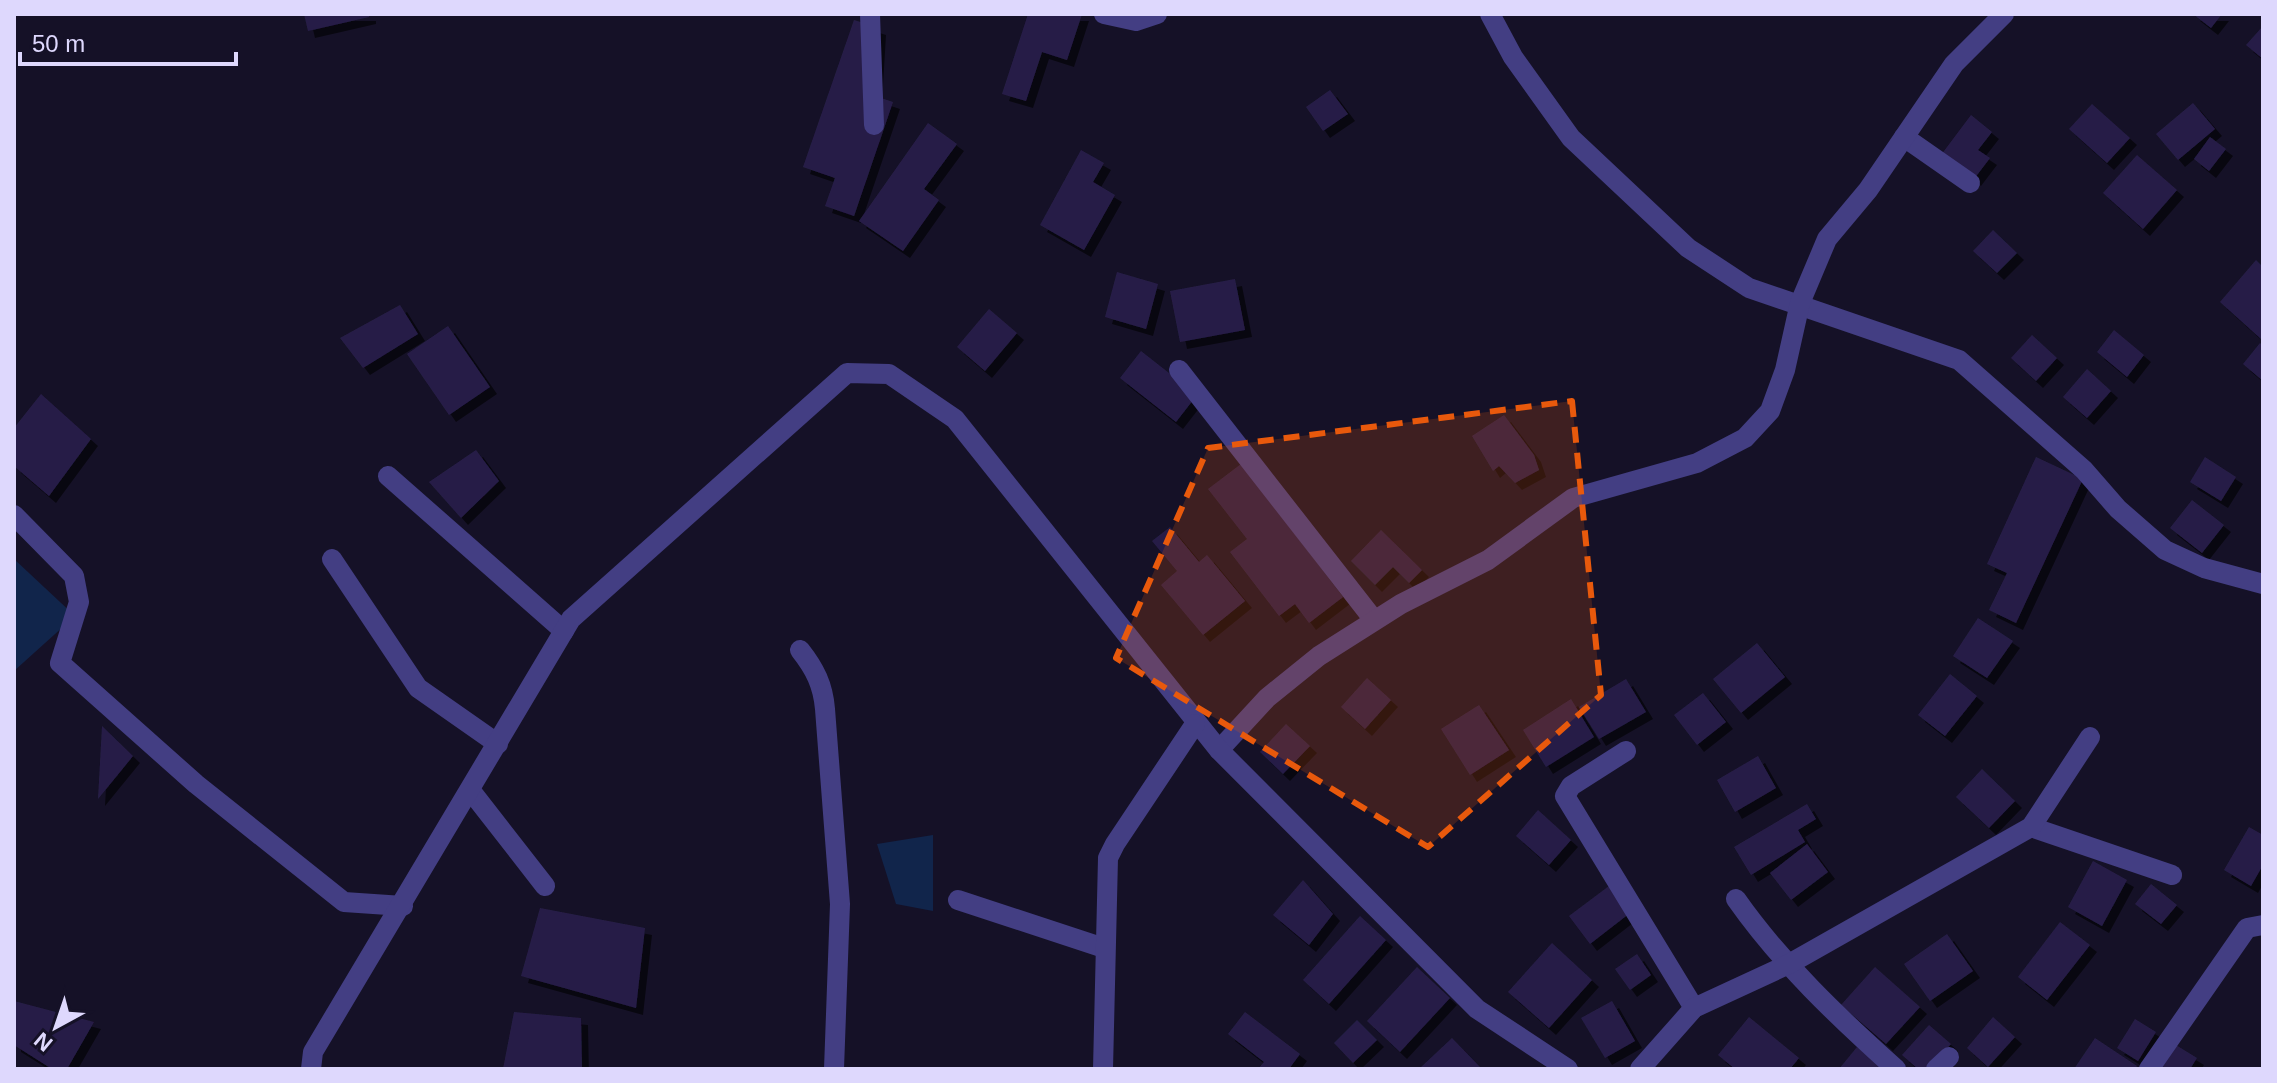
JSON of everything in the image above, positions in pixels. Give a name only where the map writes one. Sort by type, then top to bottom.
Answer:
[{"type":"street","points":[[870,14],[874,125]]},
{"type":"street","points":[[1104,14],[1136,21],[1157,14]]},
{"type":"street","points":[[1490,14],[1513,57],[1571,138],[1688,248],[1749,288],[1959,360],[2084,470],[2118,509],[2165,550],[2204,568],[2263,584]]},
{"type":"street","points":[[1219,750],[1267,698],[1319,656],[1374,620],[1488,560],[1573,498],[1697,463],[1745,438],[1770,411],[1785,370],[1800,303],[1827,239],[1868,190],[1954,64],[2004,14]]},
{"type":"street","points":[[1904,137],[1970,183]]},
{"type":"street","points":[[1179,370],[1374,620]]},
{"type":"street","points":[[311,1069],[313,1052],[403,906],[571,619],[847,373],[889,374],[955,419],[1195,724],[1219,750],[1477,1009],[1568,1069]]},
{"type":"street","points":[[388,476],[564,631]]},
{"type":"street","points":[[14,515],[74,576],[79,602],[60,663],[196,784],[344,902],[403,906]]},
{"type":"street","points":[[332,559],[418,688],[498,744]]},
{"type":"street","points":[[800,650],[814,668],[823,691],[840,904],[834,1069]]},
{"type":"street","points":[[1103,1069],[1104,948],[1110,851],[1195,724]]},
{"type":"street","points":[[1640,1069],[1694,1008],[1789,964],[2031,827],[2090,737]]},
{"type":"street","points":[[1626,751],[1571,786],[1565,796],[1694,1008]]},
{"type":"street","points":[[471,791],[545,886]]},
{"type":"street","points":[[2031,827],[2172,875]]},
{"type":"street","points":[[1736,899],[1789,964],[1846,1024],[1896,1069]]},
{"type":"street","points":[[958,900],[1104,948]]},
{"type":"street","points":[[2149,1069],[2247,928],[2263,925]]},
{"type":"highlighted area","points":[[1572,401],[1601,695],[1428,847],[1116,658],[1208,448]]},
{"type":"water","points":[[14,559],[75,616],[14,671]]},
{"type":"water","points":[[933,835],[933,911],[896,904],[877,844]]},
{"type":"building","points":[[304,14],[369,14],[369,17],[308,31]]},
{"type":"building","points":[[1028,14],[1082,14],[1067,60],[1042,52],[1026,101],[1002,94]]},
{"type":"building","points":[[2193,14],[2222,14],[2211,28]]},
{"type":"building","points":[[854,20],[879,28],[875,96],[893,102],[854,216],[825,206],[835,178],[803,167]]},
{"type":"building","points":[[2263,26],[2263,59],[2246,45]]},
{"type":"building","points":[[1330,90],[1348,114],[1323,131],[1306,107]]},
{"type":"building","points":[[2193,103],[2215,129],[2178,160],[2156,134]]},
{"type":"building","points":[[2092,104],[2130,138],[2107,163],[2069,129]]},
{"type":"building","points":[[1971,115],[1992,132],[1978,150],[1990,158],[1974,179],[1941,155]]},
{"type":"building","points":[[928,123],[957,144],[924,189],[939,200],[903,251],[859,221]]},
{"type":"building","points":[[2210,137],[2226,149],[2209,171],[2194,159]]},
{"type":"building","points":[[1081,150],[1104,163],[1093,182],[1115,195],[1084,250],[1040,225]]},
{"type":"building","points":[[2137,155],[2177,190],[2143,229],[2103,193]]},
{"type":"building","points":[[1993,230],[2017,253],[1997,273],[1973,251]]},
{"type":"building","points":[[2256,260],[2263,267],[2261,339],[2220,302]]},
{"type":"building","points":[[1117,272],[1158,284],[1146,329],[1105,317]]},
{"type":"building","points":[[1235,279],[1245,330],[1180,342],[1170,291]]},
{"type":"building","points":[[400,305],[418,334],[363,368],[340,338]]},
{"type":"building","points":[[989,309],[1017,333],[985,371],[957,347]]},
{"type":"building","points":[[448,326],[490,387],[449,415],[407,354]]},
{"type":"building","points":[[2114,330],[2144,355],[2127,377],[2097,352]]},
{"type":"building","points":[[2032,335],[2057,358],[2036,381],[2011,358]]},
{"type":"building","points":[[2260,343],[2263,346],[2263,381],[2243,364]]},
{"type":"building","points":[[1141,351],[1197,395],[1176,422],[1120,378]]},
{"type":"building","points":[[2087,369],[2111,391],[2087,418],[2063,397]]},
{"type":"building","points":[[41,394],[91,439],[49,496],[14,466],[14,428]]},
{"type":"building","points":[[1504,415],[1534,455],[1539,470],[1515,483],[1499,466],[1493,471],[1472,436]]},
{"type":"building","points":[[476,450],[499,481],[461,518],[429,482]]},
{"type":"building","points":[[2036,457],[2083,479],[2016,623],[1989,610],[2007,573],[1987,564]]},
{"type":"building","points":[[2205,457],[2236,477],[2221,501],[2190,482]]},
{"type":"building","points":[[1241,464],[1343,597],[1309,623],[1295,604],[1279,616],[1230,552],[1247,539],[1208,489]]},
{"type":"building","points":[[2192,500],[2224,525],[2202,553],[2170,528]]},
{"type":"building","points":[[1170,527],[1199,562],[1207,555],[1245,601],[1203,635],[1161,585],[1177,571],[1152,541]]},
{"type":"building","points":[[1381,530],[1422,570],[1409,583],[1393,567],[1375,585],[1351,561]]},
{"type":"building","points":[[1978,618],[2013,641],[1987,678],[1953,656]]},
{"type":"building","points":[[1757,643],[1785,677],[1741,713],[1713,679]]},
{"type":"building","points":[[1950,674],[1977,696],[1945,736],[1918,715]]},
{"type":"building","points":[[1367,678],[1391,700],[1365,729],[1341,707]]},
{"type":"building","points":[[1626,679],[1646,712],[1599,739],[1579,707]]},
{"type":"building","points":[[1703,693],[1726,722],[1697,745],[1674,715]]},
{"type":"building","points":[[1571,699],[1594,737],[1546,767],[1523,730]]},
{"type":"building","points":[[1479,705],[1509,750],[1470,775],[1441,729]]},
{"type":"building","points":[[1286,724],[1310,746],[1283,774],[1260,752]]},
{"type":"building","points":[[102,726],[133,756],[98,799]]},
{"type":"building","points":[[1758,756],[1776,788],[1735,812],[1717,780]]},
{"type":"building","points":[[1982,769],[2015,801],[1989,828],[1956,797]]},
{"type":"building","points":[[1807,804],[1816,819],[1798,830],[1805,842],[1751,875],[1734,847]]},
{"type":"building","points":[[1538,810],[1571,840],[1549,865],[1516,836]]},
{"type":"building","points":[[2249,827],[2263,835],[2263,865],[2251,886],[2224,870]]},
{"type":"building","points":[[1807,844],[1828,872],[1791,900],[1770,873]]},
{"type":"building","points":[[2093,861],[2127,880],[2102,926],[2068,907]]},
{"type":"building","points":[[1303,880],[1333,914],[1309,945],[1273,915]]},
{"type":"building","points":[[2151,884],[2177,905],[2161,924],[2135,904]]},
{"type":"building","points":[[1609,886],[1630,913],[1590,944],[1569,916]]},
{"type":"building","points":[[540,908],[645,928],[636,1008],[521,976]]},
{"type":"building","points":[[1360,916],[1386,940],[1329,1004],[1303,980]]},
{"type":"building","points":[[2060,922],[2090,945],[2047,1000],[2018,977]]},
{"type":"building","points":[[1947,934],[1973,971],[1930,1001],[1904,964]]},
{"type":"building","points":[[1552,943],[1592,980],[1549,1028],[1508,992]]},
{"type":"building","points":[[1637,954],[1651,975],[1630,990],[1615,969]]},
{"type":"building","points":[[1417,967],[1450,998],[1400,1052],[1367,1021]]},
{"type":"building","points":[[1875,967],[1920,1007],[1886,1044],[1841,1005]]},
{"type":"building","points":[[14,1001],[94,1022],[67,1069],[52,1069],[14,1045]]},
{"type":"building","points":[[1612,1001],[1635,1041],[1605,1058],[1581,1018]]},
{"type":"building","points":[[514,1012],[581,1018],[582,1069],[503,1069]]},
{"type":"building","points":[[1245,1012],[1300,1054],[1289,1069],[1258,1069],[1264,1062],[1228,1034]]},
{"type":"building","points":[[1749,1017],[1799,1058],[1790,1069],[1735,1069],[1718,1055]]},
{"type":"building","points":[[1993,1017],[2015,1037],[1988,1067],[1967,1048]]},
{"type":"building","points":[[2135,1019],[2156,1032],[2138,1061],[2117,1048]]},
{"type":"building","points":[[1357,1020],[1377,1040],[1353,1063],[1334,1043]]},
{"type":"building","points":[[1929,1025],[1951,1044],[1928,1069],[1918,1069],[1902,1055]]},
{"type":"building","points":[[1452,1038],[1482,1069],[1419,1069]]},
{"type":"building","points":[[2095,1038],[2137,1066],[2135,1069],[2074,1069]]},
{"type":"building","points":[[2171,1042],[2197,1058],[2190,1069],[2154,1069]]},
{"type":"building","points":[[1857,1047],[1884,1069],[1839,1069]]}]
